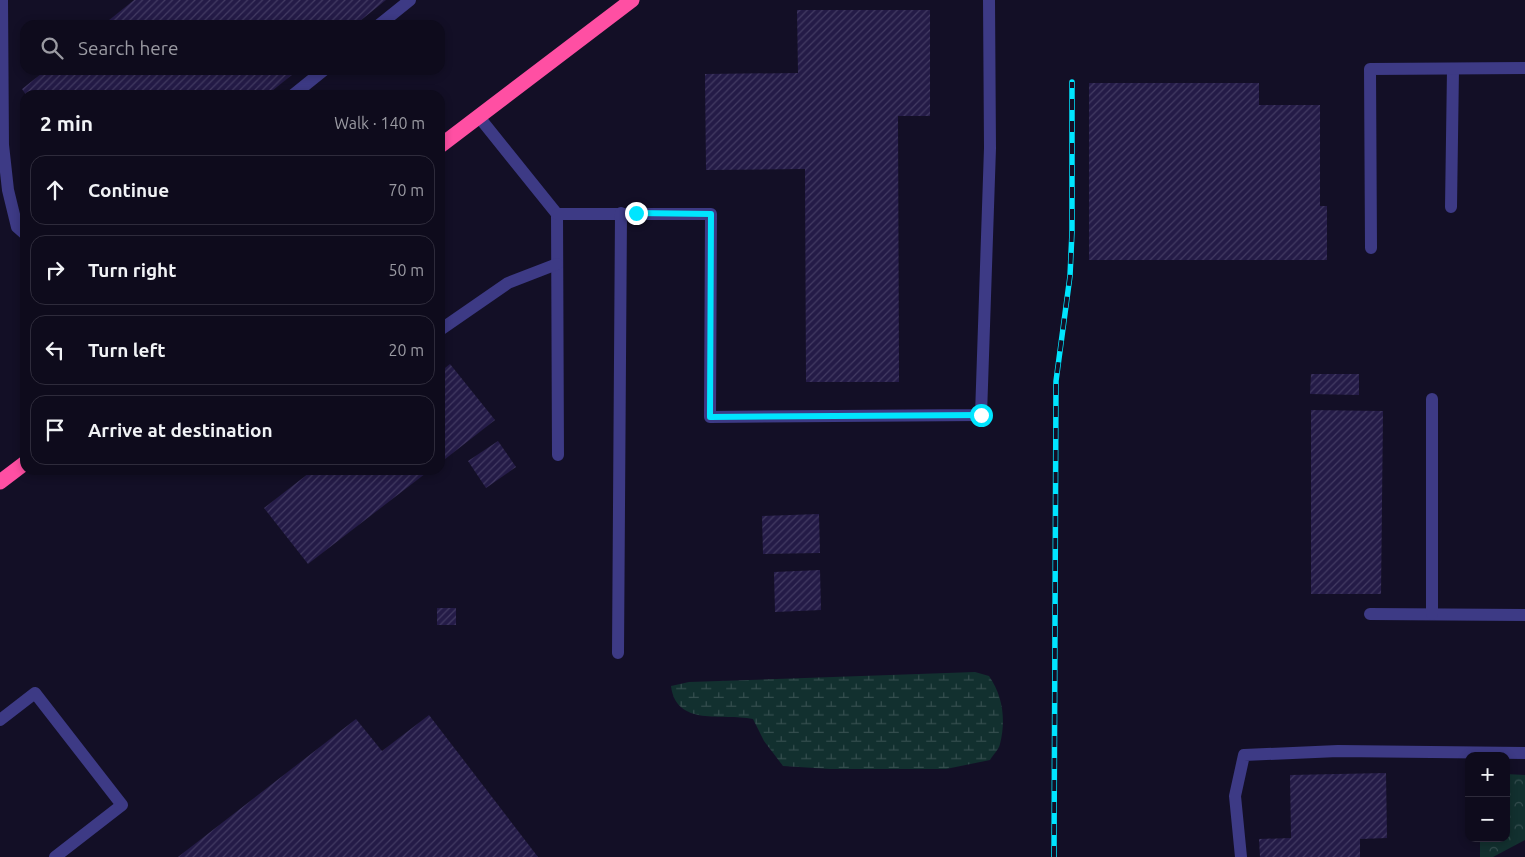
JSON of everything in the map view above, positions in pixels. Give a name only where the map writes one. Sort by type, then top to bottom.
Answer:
[{"type":"highway","points":[[445,142],[632,0]]},
{"type":"highway","points":[[0,482],[20,467]]},
{"type":"lane","points":[[2,0],[3,145],[8,190],[17,228],[20,230]]},
{"type":"lane","points":[[385,20],[410,0]]},
{"type":"lane","points":[[557,214],[711,214],[710,417],[981,415],[990,148],[989,0]]},
{"type":"lane","points":[[1371,248],[1370,69],[1525,68]]},
{"type":"lane","points":[[1451,208],[1454,69]]},
{"type":"lane","points":[[299,90],[318,75]]},
{"type":"lane","points":[[479,117],[557,214],[558,455]]},
{"type":"lane","points":[[618,653],[620,213]]},
{"type":"lane","points":[[445,327],[508,283],[557,264]]},
{"type":"lane","points":[[1432,399],[1432,614]]},
{"type":"lane","points":[[1370,614],[1525,615]]},
{"type":"lane","points":[[0,720],[35,693],[122,805],[55,857]]},
{"type":"lane","points":[[1241,857],[1235,796],[1244,755],[1338,751],[1525,753]]},
{"type":"green space","points":[[975,672],[989,676],[1000,700],[1003,726],[1000,744],[990,760],[946,769],[830,769],[783,766],[764,741],[753,719],[702,716],[691,713],[682,708],[675,699],[671,686],[689,682]]},
{"type":"green space","points":[[1510,774],[1525,775],[1525,840],[1493,857],[1480,857],[1480,842],[1510,842]]},
{"type":"building","points":[[134,0],[386,0],[361,20],[109,20]]},
{"type":"building","points":[[797,10],[930,10],[930,116],[898,116],[899,382],[806,382],[805,169],[706,170],[705,74],[798,73]]},
{"type":"building","points":[[40,75],[292,75],[273,90],[22,89]]},
{"type":"building","points":[[1089,83],[1259,83],[1259,105],[1320,105],[1320,206],[1327,206],[1327,260],[1089,260]]},
{"type":"building","points":[[450,364],[495,420],[445,459],[445,368]]},
{"type":"building","points":[[1311,374],[1359,374],[1359,395],[1310,394]]},
{"type":"building","points":[[1311,410],[1383,411],[1381,594],[1311,594]]},
{"type":"building","points":[[498,441],[516,467],[486,488],[468,461]]},
{"type":"building","points":[[307,475],[424,475],[308,564],[264,508]]},
{"type":"building","points":[[819,514],[820,553],[763,554],[762,516]]},
{"type":"building","points":[[820,570],[821,610],[775,612],[774,572]]},
{"type":"building","points":[[437,608],[456,608],[456,625],[437,625]]},
{"type":"building","points":[[429,715],[538,857],[178,857],[356,719],[382,751]]},
{"type":"building","points":[[1386,773],[1387,838],[1360,839],[1360,857],[1260,857],[1259,839],[1291,838],[1290,775]]},
{"type":"railway","points":[[1054,857],[1056,381],[1070,276],[1072,232],[1072,82]]},
{"type":"route","points":[[636,213],[711,214],[710,417],[981,415]]}]
